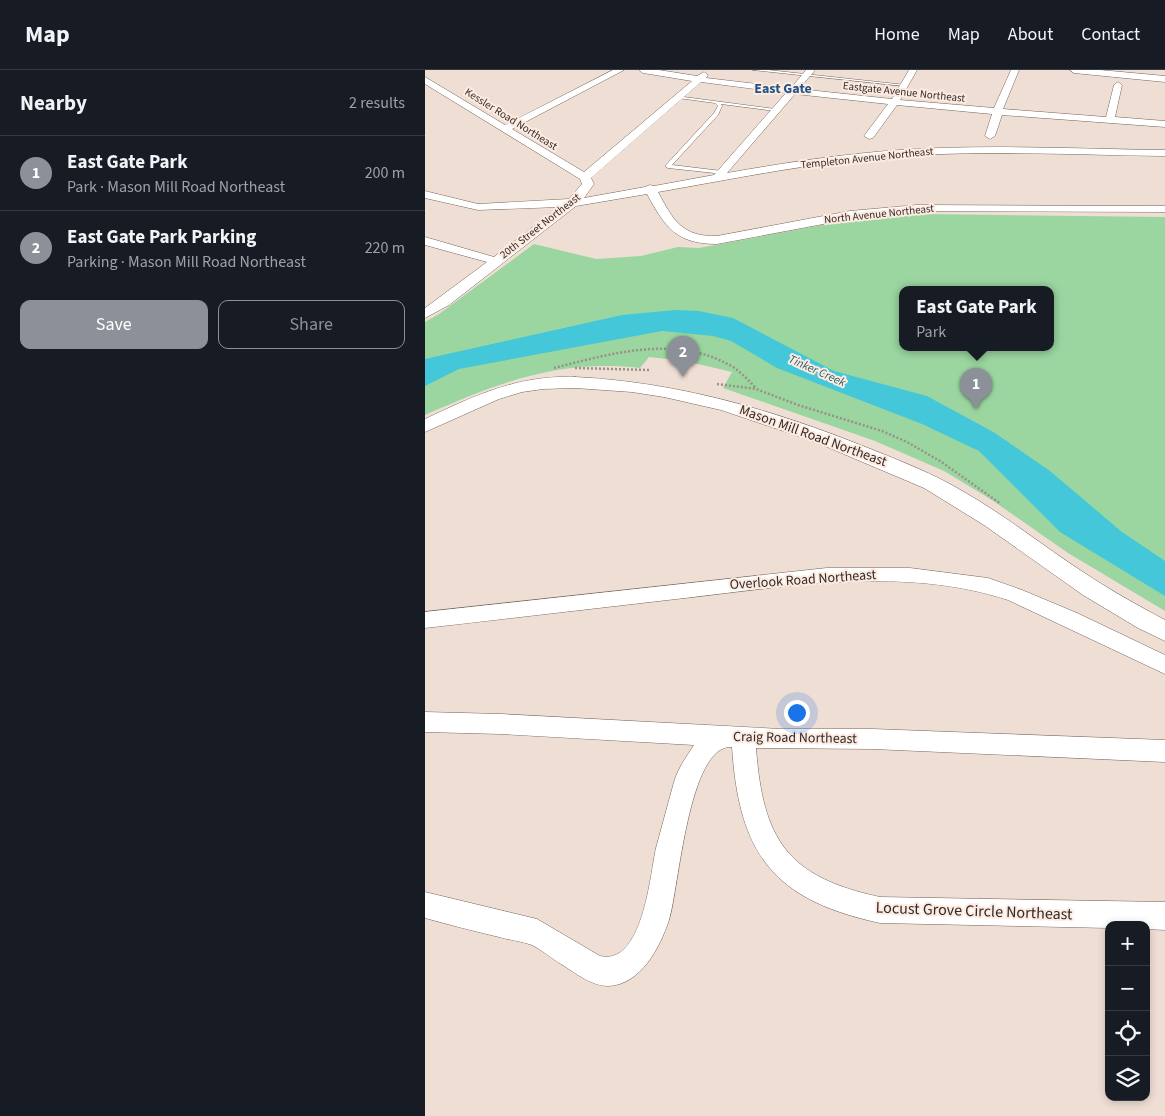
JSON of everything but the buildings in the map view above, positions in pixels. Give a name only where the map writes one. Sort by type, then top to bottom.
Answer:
[{"type":"street","points":[[505,129],[620,70]]},
{"type":"street","name":"Eastgate Avenue Northeast","points":[[643,70],[698,80],[792,92],[998,112],[1165,124]]},
{"type":"street","name":"20th Street Northeast","points":[[425,314],[444,302],[578,198],[588,184],[585,177],[709,70]]},
{"type":"street","points":[[869,136],[913,70]]},
{"type":"street","points":[[991,136],[998,112],[1015,70]]},
{"type":"street","points":[[1075,70],[1165,79]]},
{"type":"street","points":[[720,175],[809,72]]},
{"type":"street","name":"Kessler Road Northeast","points":[[425,80],[585,177]]},
{"type":"street","points":[[1110,120],[1118,85]]},
{"type":"street","name":"Templeton Avenue Northeast","points":[[425,194],[448,202],[478,207],[571,203],[720,175],[917,152],[1165,153]]},
{"type":"street","name":"North Avenue Northeast","points":[[650,188],[673,228],[686,237],[700,240],[717,240],[850,215],[917,208],[1165,209]]},
{"type":"street","points":[[425,241],[496,261]]},
{"type":"street","name":"Mason Mill Road Northeast","points":[[425,426],[487,398],[534,384],[568,382],[615,385],[674,392],[705,399],[828,439],[936,485],[994,521],[1091,588],[1165,631]]},
{"type":"street","name":"Overlook Road Northeast","points":[[425,620],[785,579],[837,575],[910,575],[961,581],[1015,595],[1165,665]]},
{"type":"street","name":"Craig Road Northeast","points":[[425,722],[735,736],[873,739],[1165,751]]},
{"type":"street","points":[[425,905],[537,933],[595,969],[608,972],[621,969],[631,962],[642,947],[656,919],[669,849],[687,779],[704,750],[714,741],[735,736]]},
{"type":"street","name":"Locust Grove Circle Northeast","points":[[735,736],[757,826],[770,849],[783,866],[800,880],[825,895],[852,905],[880,910],[1165,916]]},
{"type":"lane","points":[[755,70],[809,72],[904,85]]},
{"type":"lane","points":[[678,97],[775,110]]},
{"type":"lane","points":[[715,102],[720,106],[716,114],[667,164],[673,168],[720,175]]},
{"type":"path","points":[[554,368],[646,348],[669,348],[697,352],[730,364],[744,374],[756,388]]},
{"type":"green space","points":[[918,214],[1165,217],[1165,611],[1068,553],[992,500],[944,471],[875,441],[723,388],[732,372],[685,361],[649,357],[640,368],[610,366],[555,370],[503,384],[425,415],[425,322],[439,314],[534,244],[596,259],[641,256],[678,247],[699,248],[828,224]]},
{"type":"water","name":"Tinker Creek","points":[[675,310],[699,311],[733,318],[834,371],[927,396],[995,433],[1050,471],[1122,532],[1165,561],[1165,596],[1060,532],[979,451],[922,424],[777,368],[731,341],[713,336],[662,331],[459,369],[425,386],[425,359],[622,315]]},
{"type":"place","name":"East Gate Park Parking","points":[[683,377]]},
{"type":"place","name":"East Gate Park","points":[[976,409]]},
{"type":"district","name":"East Gate","points":[[783,89]]}]
